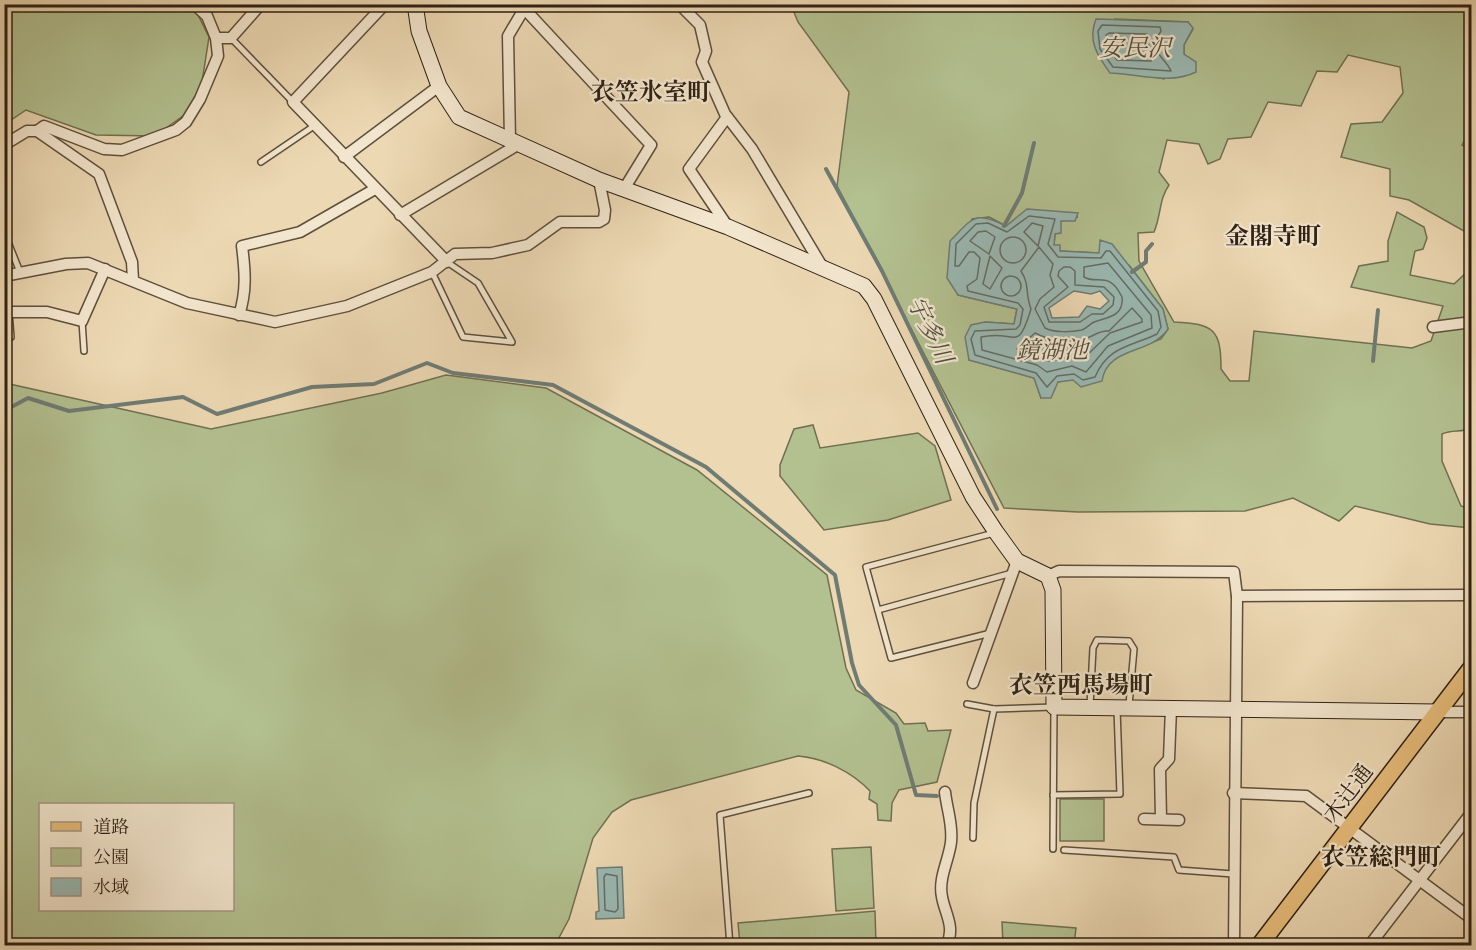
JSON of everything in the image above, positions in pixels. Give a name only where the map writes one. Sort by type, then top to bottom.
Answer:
[{"type":"main road","name":"木辻通","points":[[1259,945],[1472,667]]},
{"type":"street","points":[[37,131],[44,126],[104,149],[122,150],[176,130],[186,122],[218,56],[216,38],[207,16],[194,4]]},
{"type":"street","points":[[216,38],[231,38],[261,4]]},
{"type":"street","points":[[386,4],[293,102],[344,158],[447,262]]},
{"type":"street","points":[[415,4],[419,31],[439,86],[459,117],[599,180],[728,227],[864,286],[874,299],[973,496],[1015,567],[1048,576],[1059,571],[1234,572],[1237,596],[1233,793],[1234,945]]},
{"type":"street","points":[[679,4],[700,25],[706,51],[702,62],[727,117],[752,149],[824,269]]},
{"type":"street","points":[[515,142],[508,36],[522,7],[651,145],[624,189]]},
{"type":"street","points":[[344,158],[439,86]]},
{"type":"street","points":[[727,117],[689,169],[728,227]]},
{"type":"street","points":[[4,145],[27,131],[37,131],[99,174],[132,262],[133,280]]},
{"type":"street","points":[[400,215],[515,142]]},
{"type":"street","points":[[4,276],[66,264],[88,263],[187,303],[276,322],[347,306],[432,272],[455,254],[492,253],[528,245],[560,222],[599,222],[604,219],[605,210],[599,180]]},
{"type":"street","points":[[239,315],[245,287],[242,246],[300,232],[375,189]]},
{"type":"street","points":[[7,312],[47,312],[82,321],[105,269]]},
{"type":"street","points":[[1433,327],[1472,322]]},
{"type":"street","points":[[973,683],[1015,567]]},
{"type":"street","points":[[1048,576],[1053,590],[1054,707],[1472,712]]},
{"type":"street","points":[[1237,596],[1472,595]]},
{"type":"street","points":[[1161,819],[1160,769],[1168,759],[1171,708]]},
{"type":"street","points":[[945,792],[952,820],[951,844],[941,894],[951,930],[946,945]]},
{"type":"street","points":[[1233,793],[1306,796],[1472,919]]},
{"type":"street","points":[[1369,945],[1472,812]]},
{"type":"street","points":[[1144,819],[1179,820]]},
{"type":"lane","points":[[231,38],[293,102]]},
{"type":"lane","points":[[261,162],[314,126]]},
{"type":"lane","points":[[4,232],[21,274]]},
{"type":"lane","points":[[432,272],[463,337],[512,342],[478,283],[447,262]]},
{"type":"lane","points":[[7,312],[10,337]]},
{"type":"lane","points":[[82,321],[84,351]]},
{"type":"lane","points":[[992,632],[891,658],[866,567],[996,532]]},
{"type":"lane","points":[[878,610],[1015,567]]},
{"type":"lane","points":[[1053,795],[1120,794],[1123,708],[1134,649],[1130,641],[1097,640],[1093,648],[1089,708]]},
{"type":"lane","points":[[967,704],[994,709],[1054,707],[1053,849]]},
{"type":"lane","points":[[973,838],[974,802],[994,709]]},
{"type":"lane","points":[[730,945],[720,815],[809,793]]},
{"type":"lane","points":[[1064,850],[1174,857],[1179,870],[1233,874]]},
{"type":"green space","points":[[5,5],[193,5],[209,37],[202,82],[187,113],[155,136],[96,135],[26,110],[5,124]]},
{"type":"green space","points":[[791,5],[1471,5],[1471,131],[1462,145],[1471,150],[1471,235],[1409,200],[1390,196],[1390,169],[1341,157],[1351,124],[1382,122],[1403,93],[1400,67],[1348,55],[1337,72],[1317,71],[1301,106],[1268,102],[1251,137],[1228,139],[1220,159],[1208,164],[1199,144],[1167,140],[1159,172],[1169,185],[1163,196],[1154,232],[1138,233],[1139,261],[1174,322],[1198,325],[1212,331],[1219,345],[1221,369],[1230,381],[1249,381],[1254,331],[1412,348],[1431,341],[1443,306],[1351,287],[1359,266],[1388,261],[1388,241],[1397,212],[1424,227],[1427,238],[1423,249],[1415,251],[1410,275],[1454,284],[1467,272],[1471,253],[1471,428],[1442,434],[1442,461],[1461,506],[1471,509],[1471,528],[1430,524],[1355,506],[1339,521],[1293,498],[1245,511],[1078,512],[1004,508],[837,186],[849,92],[798,22]],"holes":[[[1115,19],[1188,22],[1193,29],[1184,45],[1184,54],[1164,79],[1139,74]],[[989,217],[1006,226],[1078,217],[1061,221],[1055,233],[1054,245],[1060,251],[1099,253],[1129,265],[1163,309],[1168,329],[1161,339],[1115,357],[1103,370],[1058,382],[1041,398],[1034,378],[969,360],[985,322],[1014,324],[1017,309],[958,295],[972,219]]]},
{"type":"green space","points":[[446,375],[546,388],[697,470],[827,575],[846,668],[856,690],[896,713],[904,724],[925,723],[928,731],[951,730],[937,782],[899,790],[892,803],[891,821],[878,820],[877,804],[869,799],[870,791],[855,778],[827,763],[798,756],[631,800],[612,812],[593,838],[569,919],[555,945],[5,945],[5,383],[211,429],[382,393]]},
{"type":"green space","points":[[813,425],[820,448],[918,433],[935,446],[951,500],[888,520],[824,530],[780,476],[780,465],[794,429]]},
{"type":"green space","points":[[1060,799],[1104,799],[1104,841],[1060,841]]},
{"type":"green space","points":[[871,847],[874,908],[836,911],[832,849]]},
{"type":"green space","points":[[875,911],[876,945],[740,945],[738,923]]},
{"type":"green space","points":[[1002,922],[1076,928],[1074,945],[1003,945]]},
{"type":"water","name":"安民沢","points":[[1096,19],[1188,22],[1193,28],[1184,45],[1184,54],[1196,62],[1196,72],[1176,78],[1110,73],[1093,41]]},
{"type":"water","name":"鏡湖池","points":[[1027,209],[1078,213],[1075,221],[1061,221],[1061,233],[1055,234],[1054,245],[1060,245],[1060,251],[1099,253],[1100,240],[1112,244],[1163,309],[1168,329],[1151,343],[1112,362],[1102,381],[1081,387],[1073,380],[1058,382],[1051,398],[1041,398],[1034,378],[969,360],[965,337],[971,325],[985,322],[1014,324],[1017,309],[958,295],[947,278],[950,241],[975,219],[987,218],[1006,226]],"holes":[[[1074,291],[1091,294],[1100,291],[1109,301],[1100,309],[1087,306],[1079,317],[1052,318],[1049,308]]]},
{"type":"water","points":[[622,867],[624,918],[596,919],[596,912],[599,911],[597,868]]},
{"type":"waterway","points":[[1004,226],[1022,193],[1034,143]]},
{"type":"waterway","name":"宇多川","points":[[826,169],[882,271],[997,509]]},
{"type":"waterway","points":[[1132,272],[1146,262],[1146,251],[1152,244]]},
{"type":"waterway","points":[[1373,361],[1378,310]]},
{"type":"waterway","points":[[4,411],[28,398],[69,411],[183,397],[217,414],[312,387],[374,384],[427,363],[453,373],[553,385],[706,467],[835,575],[852,663],[859,685],[896,725],[916,795],[937,796]]},
{"type":"district","name":"衣笠氷室町","points":[[651,92]]},
{"type":"district","name":"金閣寺町","points":[[1273,236]]},
{"type":"district","name":"衣笠西馬場町","points":[[1081,685]]},
{"type":"district","name":"衣笠総門町","points":[[1381,857]]}]
